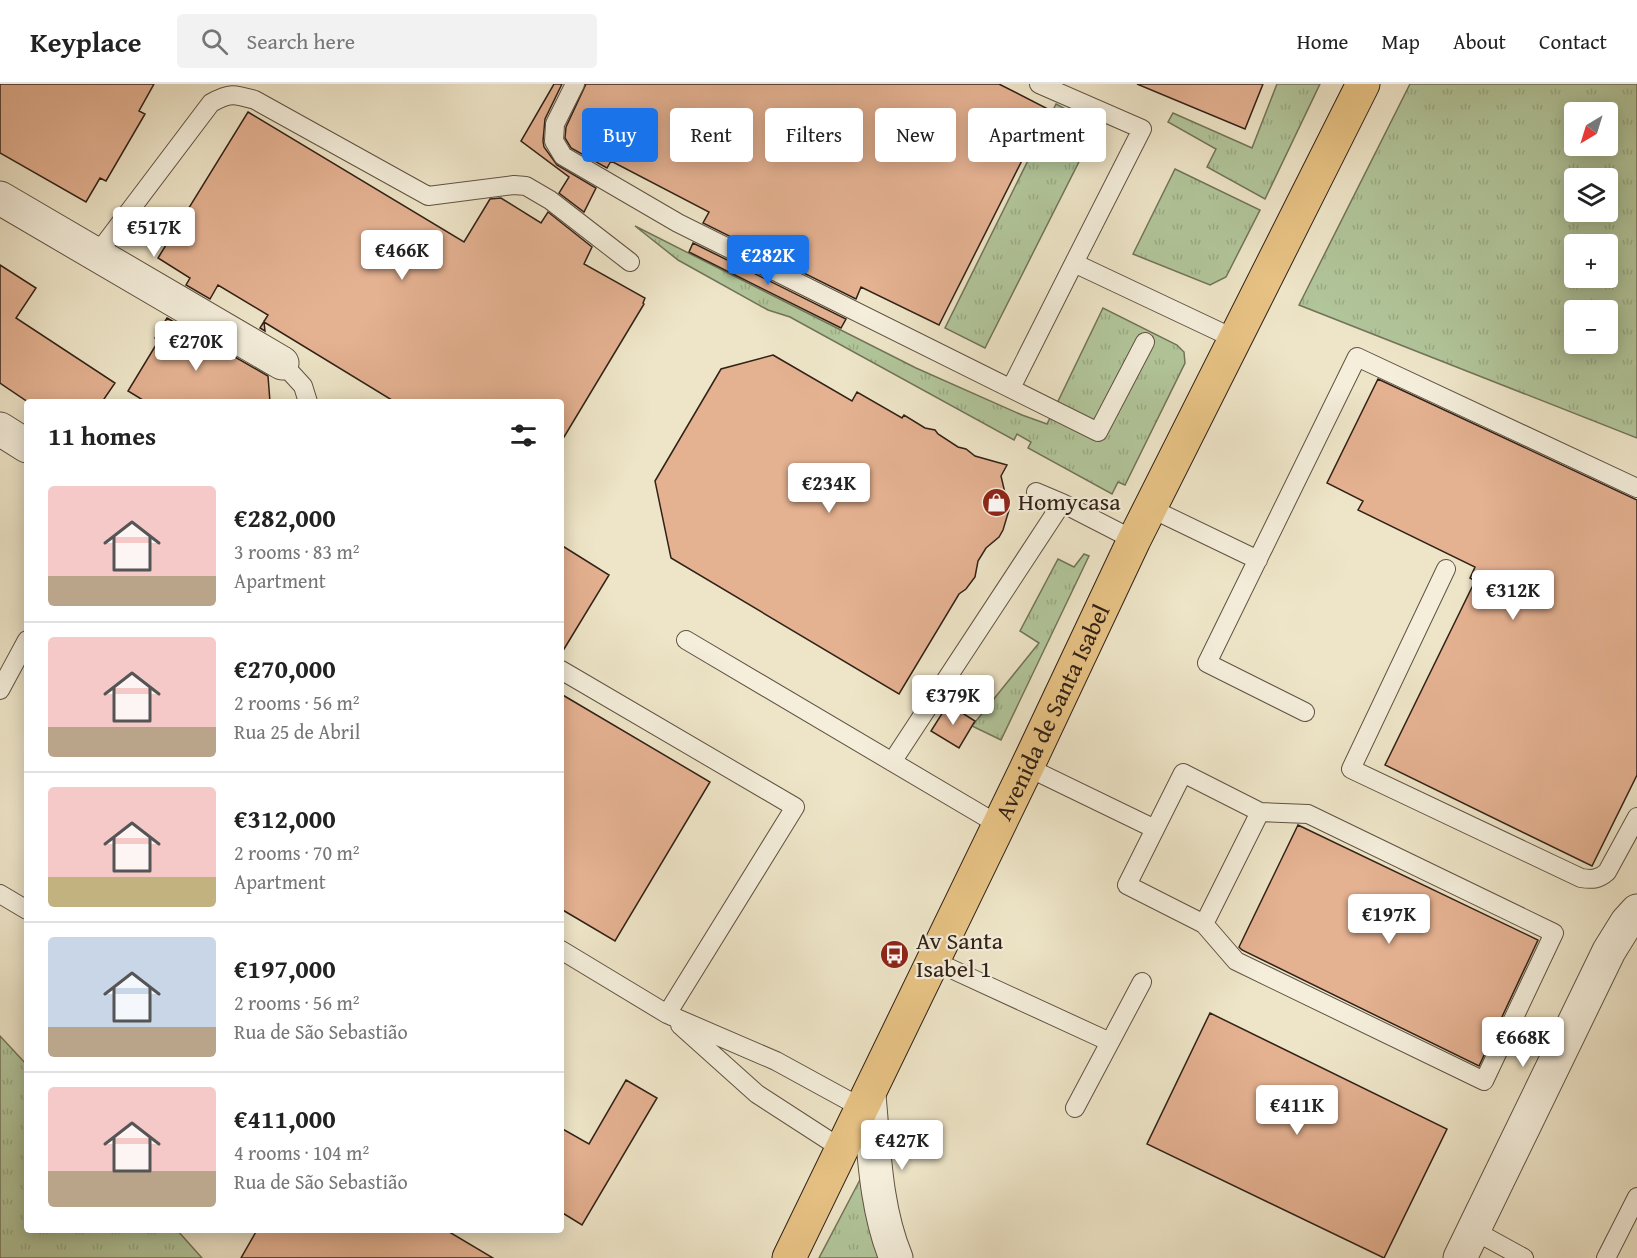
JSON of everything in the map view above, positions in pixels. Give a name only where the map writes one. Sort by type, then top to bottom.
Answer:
[{"type":"main road","name":"Avenida de Santa Isabel","points":[[789,1258],[1027,768],[1134,540],[1363,84]]},
{"type":"street","points":[[0,198],[282,363]]},
{"type":"street","points":[[0,429],[24,444]]},
{"type":"street","points":[[1466,1244],[1609,951],[1627,922],[1637,911]]},
{"type":"street","points":[[866,1101],[888,1239],[896,1258]]},
{"type":"lane","points":[[575,84],[555,124],[554,141],[563,156],[678,224],[1098,432],[1145,342]]},
{"type":"lane","points":[[1011,388],[1142,129],[1039,84]]},
{"type":"lane","points":[[97,254],[211,103],[225,95],[232,95],[255,100],[428,196],[514,184],[526,186],[550,200],[630,262]]},
{"type":"lane","points":[[1074,263],[1235,339]]},
{"type":"lane","points":[[1305,711],[1207,663],[1358,357],[1637,488]]},
{"type":"lane","points":[[282,363],[303,386],[307,399]]},
{"type":"lane","points":[[1036,492],[1134,540]]},
{"type":"lane","points":[[891,762],[1062,503]]},
{"type":"lane","points":[[1150,508],[1258,560]]},
{"type":"lane","points":[[1446,569],[1351,769],[1581,878],[1601,877],[1607,872],[1637,817]]},
{"type":"lane","points":[[686,640],[999,825]]},
{"type":"lane","points":[[0,690],[24,646]]},
{"type":"lane","points":[[564,672],[795,807],[667,1014]]},
{"type":"lane","points":[[1027,768],[1155,829]]},
{"type":"lane","points":[[1182,773],[1260,812],[1308,814],[1554,933],[1484,1081],[1236,961],[1204,924],[1127,885],[1182,773]]},
{"type":"lane","points":[[1204,924],[1260,812]]},
{"type":"lane","points":[[0,894],[24,908]]},
{"type":"lane","points":[[564,952],[667,1014],[866,1101]]},
{"type":"lane","points":[[934,961],[1110,1042]]},
{"type":"lane","points":[[1075,1108],[1142,982]]},
{"type":"lane","points":[[667,1014],[757,1094],[842,1149]]},
{"type":"lane","points":[[1606,1258],[1637,1197]]},
{"type":"lane","points":[[1466,1244],[1524,1258]]},
{"type":"green space","points":[[1277,84],[1320,84],[1265,199],[1207,167],[1216,149],[1168,122],[1173,113],[1252,148]]},
{"type":"green space","points":[[1410,84],[1637,84],[1637,438],[1299,305]]},
{"type":"green space","points":[[1027,162],[1079,162],[985,348],[945,328]]},
{"type":"green space","points":[[1175,169],[1260,210],[1226,277],[1210,285],[1133,254]]},
{"type":"green space","points":[[635,226],[916,368],[1047,424],[1103,308],[1177,345],[1184,352],[1185,363],[1125,485],[1118,482],[1112,494],[1028,448],[1031,442],[1017,434],[1014,440],[790,317],[768,310],[678,260]]},
{"type":"green space","points":[[1084,554],[1089,556],[1001,740],[972,726],[1039,643],[1020,631],[1058,559],[1074,567]]},
{"type":"green space","points":[[0,1036],[24,1062],[24,1233],[180,1233],[202,1258],[0,1258]]},
{"type":"green space","points":[[863,1174],[883,1258],[819,1258]]},
{"type":"building","points":[[0,84],[154,84],[139,111],[145,114],[106,181],[100,178],[86,202],[0,153]]},
{"type":"building","points":[[554,84],[562,84],[545,119],[544,147],[557,165],[596,188],[584,212],[559,193],[569,177],[521,141]]},
{"type":"building","points":[[586,84],[999,84],[1046,108],[968,108],[968,162],[1021,162],[939,325],[861,287],[856,299],[703,223],[709,212],[613,162],[658,162],[658,108],[582,108],[582,154],[571,148],[565,138],[566,127]]},
{"type":"building","points":[[1137,84],[1263,84],[1245,129]]},
{"type":"building","points":[[248,112],[464,242],[490,199],[501,198],[541,223],[548,212],[592,247],[584,264],[645,298],[644,304],[564,437],[564,399],[390,399],[264,322],[265,331],[260,328],[268,315],[218,285],[210,299],[186,285],[190,278],[158,258]]},
{"type":"building","points":[[596,162],[610,162],[607,168]]},
{"type":"building","points":[[693,243],[846,319],[841,328],[689,252]]},
{"type":"building","points":[[0,265],[36,288],[16,318],[115,383],[104,399],[24,399],[0,383]]},
{"type":"building","points":[[167,318],[268,376],[270,399],[141,399],[128,391],[159,340],[155,338]]},
{"type":"building","points":[[773,355],[852,401],[857,392],[902,418],[904,415],[925,428],[935,430],[975,456],[1007,465],[1001,476],[1009,510],[1003,530],[999,537],[986,548],[978,561],[975,577],[959,594],[899,694],[671,558],[655,481],[721,369]]},
{"type":"building","points":[[1378,379],[1637,500],[1637,775],[1592,866],[1385,765],[1475,581],[1470,578],[1475,567],[1358,510],[1363,501],[1327,483]]},
{"type":"building","points":[[564,547],[609,575],[564,649]]},
{"type":"building","points":[[564,696],[710,782],[615,941],[564,911]]},
{"type":"building","points":[[948,704],[975,721],[959,748],[931,731]]},
{"type":"building","points":[[1298,825],[1538,940],[1479,1066],[1239,947]]},
{"type":"building","points":[[1210,1013],[1447,1129],[1384,1258],[1147,1144]]},
{"type":"building","points":[[626,1080],[657,1098],[582,1225],[564,1214],[564,1130],[589,1144]]},
{"type":"building","points":[[255,1233],[451,1233],[493,1258],[241,1258]]},
{"type":"place","name":"Homycasa","points":[[997,502]]},
{"type":"place","name":"Av Santa Isabel 1","points":[[895,955]]}]
